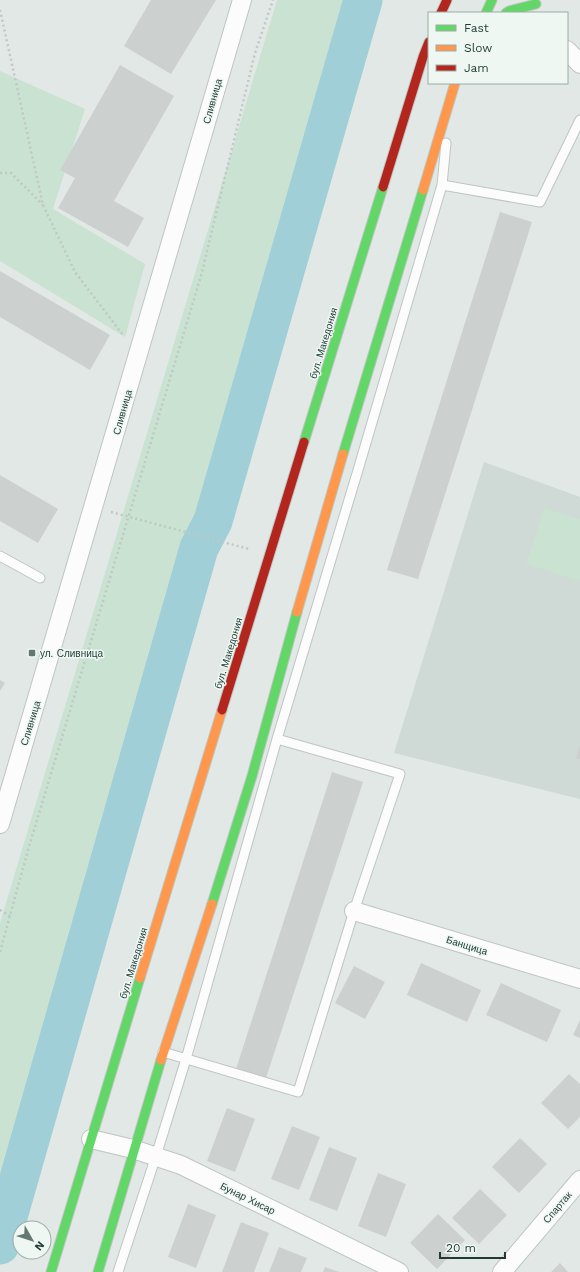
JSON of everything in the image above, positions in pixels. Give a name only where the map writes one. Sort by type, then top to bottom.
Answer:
[{"type":"street","name":"Сливница","points":[[1,819],[94,508],[242,0]]},
{"type":"street","points":[[441,12],[447,0]]},
{"type":"street","points":[[486,12],[492,0]]},
{"type":"street","points":[[508,12],[538,6]]},
{"type":"street","name":"бул. Македония","points":[[51,1272],[297,464],[428,44]]},
{"type":"street","points":[[568,51],[580,64]]},
{"type":"street","points":[[98,1272],[133,1149],[163,1052],[222,874],[252,776],[308,567],[454,86]]},
{"type":"street","name":"Банщица","points":[[354,911],[580,979]]},
{"type":"street","name":"Бунар Хисар","points":[[91,1139],[133,1149],[181,1165],[399,1272]]},
{"type":"street","name":"Спартак","points":[[502,1272],[580,1180]]},
{"type":"lane","points":[[118,1272],[186,1059],[277,739],[442,185],[454,86]]},
{"type":"lane","points":[[442,185],[540,202],[580,120]]},
{"type":"lane","points":[[0,556],[40,578]]},
{"type":"lane","points":[[163,1052],[298,1092],[354,911],[400,774],[277,739]]},
{"type":"path","points":[[0,952],[30,843],[201,276],[255,53],[273,0]]},
{"type":"path","points":[[0,10],[43,205],[75,272],[125,337],[140,351]]},
{"type":"path","points":[[0,174],[11,173],[43,205]]},
{"type":"path","points":[[94,508],[250,549]]},
{"type":"path","points":[[0,910],[10,916]]},
{"type":"shaded area","points":[[484,462],[580,497],[580,799],[394,753]]},
{"type":"green space","points":[[277,0],[363,0],[0,1251],[0,923]]},
{"type":"green space","points":[[0,71],[85,109],[53,209],[145,264],[125,337],[0,261]]},
{"type":"green space","points":[[544,508],[580,519],[580,581],[526,564]]},
{"type":"building","points":[[151,0],[216,0],[171,74],[124,46]]},
{"type":"building","points":[[120,65],[174,96],[114,201],[144,218],[128,247],[58,208],[75,178],[60,170]]},
{"type":"building","points":[[500,212],[532,222],[418,579],[387,570]]},
{"type":"building","points":[[0,271],[110,335],[90,370],[0,317]]},
{"type":"building","points":[[0,475],[58,509],[38,543],[0,521]]},
{"type":"building","points":[[0,680],[5,683],[0,691]]},
{"type":"building","points":[[580,745],[580,759],[576,758]]},
{"type":"building","points":[[332,772],[363,782],[266,1078],[236,1069]]},
{"type":"building","points":[[421,963],[481,990],[467,1022],[407,995]]},
{"type":"building","points":[[354,966],[385,982],[365,1019],[335,1003]]},
{"type":"building","points":[[501,983],[561,1010],[547,1042],[486,1015]]},
{"type":"building","points":[[580,1020],[580,1038],[573,1035]]},
{"type":"building","points":[[569,1074],[580,1084],[580,1117],[568,1129],[541,1103]]},
{"type":"building","points":[[227,1108],[255,1119],[235,1172],[207,1161]]},
{"type":"building","points":[[292,1126],[320,1137],[299,1190],[271,1179]]},
{"type":"building","points":[[520,1138],[547,1164],[519,1193],[492,1167]]},
{"type":"building","points":[[329,1147],[357,1158],[337,1211],[309,1200]]},
{"type":"building","points":[[378,1173],[406,1184],[386,1237],[358,1226]]},
{"type":"building","points":[[480,1189],[507,1215],[479,1244],[452,1218]]},
{"type":"building","points":[[188,1204],[216,1215],[196,1268],[168,1257]]},
{"type":"building","points":[[438,1214],[465,1240],[437,1269],[410,1243]]},
{"type":"building","points":[[241,1222],[269,1233],[254,1272],[222,1272]]},
{"type":"building","points":[[279,1247],[307,1258],[301,1272],[269,1272]]},
{"type":"building","points":[[560,1263],[568,1272],[551,1272]]},
{"type":"building","points":[[325,1267],[339,1272],[323,1272]]},
{"type":"waterway","points":[[0,1245],[199,548],[213,521],[363,0]]},
{"type":"traffic: fast","points":[[486,12],[492,0]]},
{"type":"traffic: fast","points":[[508,12],[536,4]]},
{"type":"traffic: fast","points":[[304,442],[383,187]]},
{"type":"traffic: fast","points":[[343,454],[423,190]]},
{"type":"traffic: fast","points":[[212,904],[252,776],[297,612]]},
{"type":"traffic: fast","points":[[51,1272],[140,978]]},
{"type":"traffic: fast","points":[[98,1272],[161,1060]]},
{"type":"traffic: slow","points":[[423,190],[455,84]]},
{"type":"traffic: slow","points":[[297,612],[343,454]]},
{"type":"traffic: slow","points":[[140,978],[222,710]]},
{"type":"traffic: slow","points":[[161,1060],[212,904]]},
{"type":"traffic: jam","points":[[441,12],[447,0]]},
{"type":"traffic: jam","points":[[383,187],[428,44]]},
{"type":"traffic: jam","points":[[222,710],[304,442]]},
{"type":"place","name":"ул. Сливница","points":[[32,653]]}]
